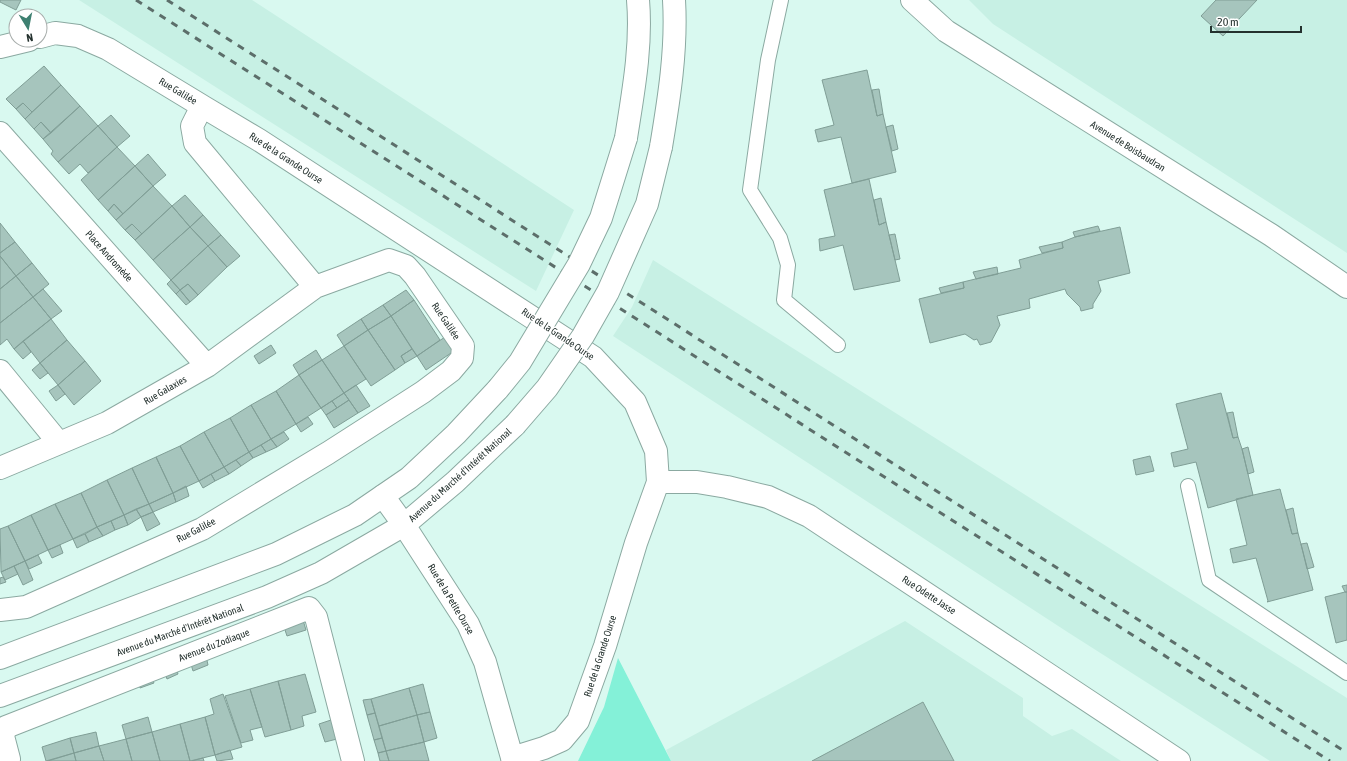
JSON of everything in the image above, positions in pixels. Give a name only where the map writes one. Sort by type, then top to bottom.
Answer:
[{"type":"street","points":[[0,658],[276,554],[348,519],[409,478],[456,434],[498,389],[520,362],[579,264],[601,218],[626,138],[634,86],[639,13],[638,0]]},
{"type":"street","name":"Avenue du Marché d'Intérêt National","points":[[0,696],[267,597],[321,573],[404,525],[456,482],[515,425],[547,388],[583,336],[608,292],[647,204],[661,147],[670,92],[675,15],[674,0]]},
{"type":"street","name":"Avenue de Boisbaudran","points":[[912,0],[946,31],[1271,235],[1347,287]]},
{"type":"street","name":"Rue Galilée","points":[[0,610],[26,606],[202,529],[328,453],[423,392],[452,371],[462,358],[463,346],[415,276],[406,266],[389,260],[315,287],[195,144],[192,126],[202,106],[108,49],[78,36],[55,34],[48,35]]},
{"type":"street","name":"Rue de la Grande Ourse","points":[[202,106],[259,140],[593,357],[635,402],[656,451],[658,482],[636,543],[605,646],[578,721],[562,740],[513,760]]},
{"type":"street","name":"Place Andromède","points":[[4,144],[207,366]]},
{"type":"street","name":"Rue Galaxies","points":[[0,468],[107,423],[207,366],[315,287]]},
{"type":"street","points":[[0,371],[59,443]]},
{"type":"street","name":"Rue Odette Jasse","points":[[658,482],[697,482],[727,487],[768,497],[809,516],[1179,761]]},
{"type":"street","name":"Rue de la Petite Ourse","points":[[384,496],[468,624],[485,662],[513,760]]},
{"type":"street","name":"Avenue du Zodiaque","points":[[8,760],[4,736],[6,727],[309,608],[316,617],[354,761]]},
{"type":"lane","points":[[781,0],[768,60],[750,190],[780,238],[788,265],[784,300],[838,345]]},
{"type":"lane","points":[[1188,486],[1209,580],[1347,674]]},
{"type":"shaded area","points":[[79,0],[252,0],[574,210],[536,291]]},
{"type":"shaded area","points":[[969,0],[1347,0],[1347,253],[993,24]]},
{"type":"shaded area","points":[[653,260],[1347,698],[1347,761],[1270,761],[1069,633],[613,336],[632,307]]},
{"type":"shaded area","points":[[905,621],[1023,698],[1023,716],[1052,736],[1072,729],[1121,761],[671,761],[666,750]]},
{"type":"green space","points":[[618,658],[671,761],[578,761],[604,707]]},
{"type":"building","points":[[0,0],[21,0],[17,8],[12,8],[0,2]]},
{"type":"building","points":[[1216,0],[1257,0],[1223,36],[1201,16]]},
{"type":"building","points":[[44,66],[61,85],[32,112],[23,103],[16,109],[6,99]]},
{"type":"building","points":[[867,70],[877,116],[883,114],[896,172],[852,183],[841,137],[818,142],[815,130],[834,125],[822,80]]},
{"type":"building","points":[[61,85],[80,106],[51,133],[41,122],[34,129],[25,119]]},
{"type":"building","points":[[879,89],[883,114],[877,116],[872,90]]},
{"type":"building","points":[[23,103],[32,112],[25,119],[16,109]]},
{"type":"building","points":[[80,106],[98,126],[58,162],[51,154],[53,151],[43,139]]},
{"type":"building","points":[[111,115],[130,136],[117,147],[98,126]]},
{"type":"building","points":[[41,122],[51,133],[43,139],[34,129]]},
{"type":"building","points":[[893,125],[898,149],[892,151],[886,127]]},
{"type":"building","points":[[98,126],[117,147],[88,173],[80,164],[69,174],[58,162]]},
{"type":"building","points":[[117,147],[135,166],[98,200],[81,180]]},
{"type":"building","points":[[148,154],[166,175],[153,186],[135,166]]},
{"type":"building","points":[[135,166],[153,186],[123,214],[114,204],[108,211],[98,200]]},
{"type":"building","points":[[869,179],[879,225],[886,222],[900,281],[854,290],[843,245],[820,251],[819,239],[835,236],[824,190]]},
{"type":"building","points":[[153,186],[172,206],[142,234],[132,224],[125,230],[116,220]]},
{"type":"building","points":[[185,195],[203,215],[190,227],[172,206]]},
{"type":"building","points":[[881,198],[886,222],[879,225],[874,200]]},
{"type":"building","points":[[114,204],[123,214],[116,220],[108,211]]},
{"type":"building","points":[[172,206],[190,227],[153,260],[135,240]]},
{"type":"building","points":[[203,215],[221,235],[208,246],[190,227]]},
{"type":"building","points":[[0,223],[15,242],[0,253]]},
{"type":"building","points":[[132,224],[142,234],[135,240],[125,230]]},
{"type":"building","points":[[1098,226],[1100,231],[1075,237],[1073,232]]},
{"type":"building","points":[[190,227],[208,246],[171,280],[153,260]]},
{"type":"building","points":[[1120,227],[1130,273],[1098,281],[1101,291],[1093,304],[1093,308],[1081,311],[1080,307],[1067,294],[1065,289],[1029,299],[1030,308],[997,316],[1000,325],[991,342],[980,345],[977,339],[974,340],[965,334],[930,343],[919,299],[964,288],[963,282],[1021,268],[1019,260],[1063,248],[1062,242],[1075,237]]},
{"type":"building","points":[[895,234],[900,259],[895,260],[889,235]]},
{"type":"building","points":[[221,235],[240,256],[227,267],[208,246]]},
{"type":"building","points":[[15,242],[32,263],[16,276],[0,256],[0,253]]},
{"type":"building","points":[[1062,242],[1063,248],[1042,253],[1039,247]]},
{"type":"building","points":[[208,246],[227,267],[198,295],[188,284],[180,290],[171,280]]},
{"type":"building","points":[[0,256],[16,276],[0,289]]},
{"type":"building","points":[[32,263],[49,284],[33,297],[16,276]]},
{"type":"building","points":[[997,267],[998,274],[976,279],[973,272]]},
{"type":"building","points":[[16,276],[33,297],[0,323],[0,289]]},
{"type":"building","points":[[171,280],[180,290],[176,294],[167,284]]},
{"type":"building","points":[[963,282],[964,288],[941,293],[939,288]]},
{"type":"building","points":[[188,284],[198,295],[190,302],[180,290]]},
{"type":"building","points":[[43,289],[62,311],[51,319],[33,297]]},
{"type":"building","points":[[180,290],[190,302],[186,305],[176,294]]},
{"type":"building","points":[[406,290],[414,300],[391,316],[383,305]]},
{"type":"building","points":[[33,297],[51,319],[14,349],[7,339],[0,345],[0,323]]},
{"type":"building","points":[[414,300],[440,340],[417,356],[391,316]]},
{"type":"building","points":[[383,305],[391,316],[368,330],[361,319]]},
{"type":"building","points":[[391,316],[412,349],[401,356],[405,363],[395,370],[368,330]]},
{"type":"building","points":[[51,319],[67,340],[40,363],[23,341]]},
{"type":"building","points":[[361,319],[368,330],[344,346],[337,335]]},
{"type":"building","points":[[368,330],[395,370],[371,386],[344,346]]},
{"type":"building","points":[[445,337],[454,351],[426,370],[417,356]]},
{"type":"building","points":[[67,340],[85,361],[58,385],[40,363]]},
{"type":"building","points":[[23,341],[31,352],[23,359],[14,349]]},
{"type":"building","points":[[271,345],[276,353],[259,364],[254,356]]},
{"type":"building","points":[[344,346],[366,379],[344,393],[322,360]]},
{"type":"building","points":[[412,349],[417,356],[405,363],[401,356]]},
{"type":"building","points":[[316,350],[322,360],[299,375],[293,365]]},
{"type":"building","points":[[322,360],[344,393],[321,408],[299,375]]},
{"type":"building","points":[[85,361],[101,381],[74,405],[58,385]]},
{"type":"building","points":[[40,363],[48,373],[40,379],[32,370]]},
{"type":"building","points":[[299,375],[321,408],[296,424],[276,391]]},
{"type":"building","points":[[58,385],[65,394],[56,401],[49,391]]},
{"type":"building","points":[[356,385],[370,406],[358,413],[344,393]]},
{"type":"building","points":[[276,391],[296,424],[271,439],[251,405]]},
{"type":"building","points":[[344,393],[349,400],[337,408],[332,401]]},
{"type":"building","points":[[1221,393],[1233,438],[1238,437],[1242,449],[1253,495],[1208,508],[1196,462],[1174,467],[1171,453],[1188,449],[1176,404]]},
{"type":"building","points":[[349,400],[358,413],[334,428],[326,415]]},
{"type":"building","points":[[332,401],[337,408],[326,415],[321,408]]},
{"type":"building","points":[[251,405],[271,439],[249,452],[230,418]]},
{"type":"building","points":[[1233,412],[1238,437],[1233,438],[1227,413]]},
{"type":"building","points":[[308,417],[313,424],[301,432],[296,424]]},
{"type":"building","points":[[230,418],[249,452],[224,467],[204,432]]},
{"type":"building","points":[[204,432],[224,467],[199,481],[180,446]]},
{"type":"building","points":[[284,432],[289,439],[277,447],[271,439]]},
{"type":"building","points":[[271,439],[277,447],[266,452],[261,445]]},
{"type":"building","points":[[261,445],[266,452],[253,458],[249,452]]},
{"type":"building","points":[[180,446],[199,481],[173,493],[156,457]]},
{"type":"building","points":[[1248,447],[1254,472],[1248,474],[1242,449]]},
{"type":"building","points":[[249,452],[253,458],[241,466],[236,460]]},
{"type":"building","points":[[1150,456],[1154,471],[1136,475],[1133,460]]},
{"type":"building","points":[[156,457],[173,493],[149,504],[132,468]]},
{"type":"building","points":[[236,460],[241,466],[229,474],[224,467]]},
{"type":"building","points":[[224,467],[229,474],[215,481],[211,474]]},
{"type":"building","points":[[132,468],[149,504],[124,515],[107,480]]},
{"type":"building","points":[[211,474],[215,481],[203,488],[199,481]]},
{"type":"building","points":[[107,480],[124,515],[97,527],[81,493]]},
{"type":"building","points":[[186,486],[189,496],[176,502],[173,493]]},
{"type":"building","points":[[1280,489],[1292,534],[1298,533],[1313,590],[1267,602],[1268,601],[1256,558],[1233,563],[1230,549],[1247,545],[1236,499]]},
{"type":"building","points":[[81,493],[97,527],[73,539],[55,504]]},
{"type":"building","points":[[173,493],[176,502],[153,512],[149,504]]},
{"type":"building","points":[[55,504],[73,539],[48,550],[31,515]]},
{"type":"building","points":[[149,504],[153,512],[141,517],[136,509]]},
{"type":"building","points":[[1293,508],[1298,533],[1292,534],[1286,510]]},
{"type":"building","points":[[136,509],[141,517],[128,525],[124,515]]},
{"type":"building","points":[[153,512],[160,524],[147,531],[141,517]]},
{"type":"building","points":[[31,515],[48,550],[25,561],[8,526]]},
{"type":"building","points":[[124,515],[128,525],[115,530],[111,521]]},
{"type":"building","points":[[111,521],[115,530],[103,536],[97,527]]},
{"type":"building","points":[[8,526],[25,561],[1,572],[0,529]]},
{"type":"building","points":[[97,527],[103,536],[89,542],[85,534]]},
{"type":"building","points":[[85,534],[89,542],[77,548],[73,539]]},
{"type":"building","points":[[1307,543],[1314,567],[1307,569],[1301,544]]},
{"type":"building","points":[[60,545],[63,553],[52,558],[48,550]]},
{"type":"building","points":[[38,555],[42,563],[29,569],[25,561]]},
{"type":"building","points":[[25,561],[33,580],[23,585],[14,566]]},
{"type":"building","points":[[14,566],[18,574],[5,580],[1,572]]},
{"type":"building","points":[[3,577],[6,582],[0,584],[0,578]]},
{"type":"building","points":[[1347,585],[1347,592],[1345,592],[1342,586]]},
{"type":"building","points":[[1347,592],[1347,640],[1336,643],[1325,597]]},
{"type":"building","points":[[303,620],[306,630],[287,636],[284,627]]},
{"type":"building","points":[[206,656],[208,665],[193,671],[190,661]]},
{"type":"building","points":[[176,667],[178,674],[167,679],[164,671]]},
{"type":"building","points":[[305,674],[316,712],[302,716],[304,726],[291,730],[278,681]]},
{"type":"building","points":[[151,676],[154,683],[140,688],[138,681]]},
{"type":"building","points":[[278,681],[291,730],[265,737],[250,689]]},
{"type":"building","points":[[423,684],[430,712],[417,715],[409,688]]},
{"type":"building","points":[[409,688],[417,715],[379,726],[371,699]]},
{"type":"building","points":[[250,689],[262,727],[250,730],[253,740],[241,743],[225,696]]},
{"type":"building","points":[[223,694],[242,747],[215,755],[205,717],[214,714],[210,699]]},
{"type":"building","points":[[371,699],[375,713],[367,715],[363,700]]},
{"type":"building","points":[[923,702],[954,761],[812,761]]},
{"type":"building","points":[[430,712],[437,738],[424,742],[417,715]]},
{"type":"building","points":[[375,713],[382,738],[374,740],[367,715]]},
{"type":"building","points":[[417,715],[424,742],[386,751],[379,726]]},
{"type":"building","points":[[148,717],[152,732],[126,739],[122,725]]},
{"type":"building","points":[[205,717],[215,755],[190,761],[180,724]]},
{"type":"building","points":[[331,720],[337,739],[325,742],[319,724]]},
{"type":"building","points":[[180,724],[190,761],[160,761],[152,732]]},
{"type":"building","points":[[96,732],[99,746],[74,753],[70,738]]},
{"type":"building","points":[[152,732],[160,761],[132,761],[126,739]]},
{"type":"building","points":[[70,738],[74,753],[46,761],[42,747]]},
{"type":"building","points":[[382,738],[386,751],[378,753],[374,740]]},
{"type":"building","points":[[126,739],[132,761],[104,761],[99,746]]},
{"type":"building","points":[[424,742],[429,761],[389,761],[386,751]]},
{"type":"building","points":[[99,746],[104,761],[76,761],[74,753]]},
{"type":"building","points":[[230,750],[233,759],[217,761],[215,755]]},
{"type":"building","points":[[386,751],[389,761],[380,761],[378,753]]},
{"type":"building","points":[[74,753],[76,761],[48,761]]},
{"type":"building","points":[[203,758],[204,761],[192,761]]},
{"type":"railway","points":[[136,0],[1330,761]]},
{"type":"railway","points":[[167,0],[1347,753]]}]
